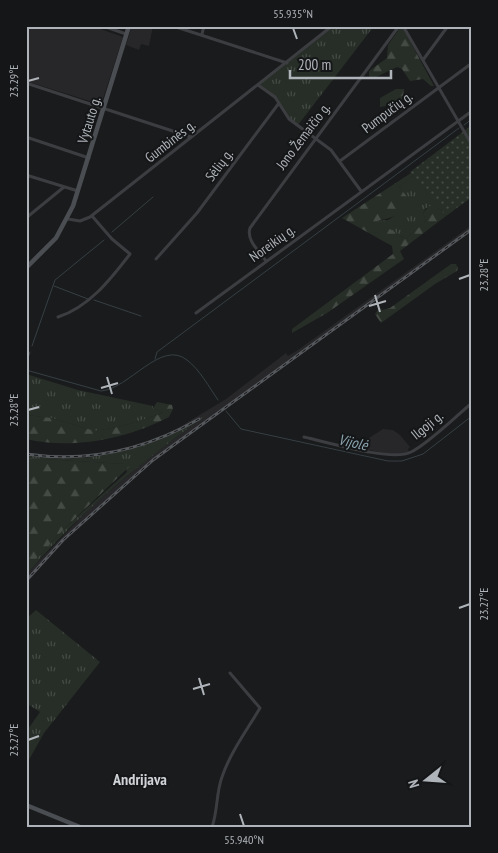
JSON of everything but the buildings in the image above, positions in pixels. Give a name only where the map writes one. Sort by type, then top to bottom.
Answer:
[{"type":"main road","name":"Vytauto g.","points":[[68,219],[89,158],[129,26]]},
{"type":"main road","points":[[26,268],[49,247],[68,219]]},
{"type":"main road","points":[[26,805],[80,827]]},
{"type":"street","points":[[103,26],[127,34]]},
{"type":"street","points":[[172,26],[202,34],[287,63]]},
{"type":"street","points":[[202,34],[204,26]]},
{"type":"street","name":"Gumbinės g.","points":[[92,216],[332,26]]},
{"type":"street","name":"Jono Žemaičio g.","points":[[266,261],[250,239],[248,234],[250,228],[399,26]]},
{"type":"street","points":[[403,26],[472,145]]},
{"type":"street","points":[[423,60],[448,26]]},
{"type":"street","name":"Pumpučių g.","points":[[340,161],[472,64]]},
{"type":"street","points":[[26,83],[191,138]]},
{"type":"street","points":[[258,85],[275,96],[289,119],[332,150],[361,192]]},
{"type":"street","name":"Sėlių g.","points":[[156,259],[197,213],[279,103]]},
{"type":"street","name":"Noreikių g.","points":[[196,313],[472,111]]},
{"type":"street","points":[[26,137],[89,158]]},
{"type":"street","points":[[26,175],[78,192]]},
{"type":"street","points":[[26,218],[65,187]]},
{"type":"street","points":[[58,318],[72,313],[92,299],[130,254],[112,239],[92,216],[80,221],[68,219]]},
{"type":"street","name":"Ilgoji g.","points":[[304,437],[400,456],[415,450],[472,403]]},
{"type":"street","points":[[212,827],[217,812],[217,796],[222,776],[260,708],[230,673]]},
{"type":"shaded area","points":[[26,26],[92,26],[123,37],[102,102],[96,103],[26,81]]},
{"type":"shaded area","points":[[132,26],[153,26],[149,46],[141,44],[139,50],[126,45]]},
{"type":"shaded area","points":[[472,225],[472,231],[178,443],[131,480],[65,541],[26,583],[26,575],[92,506],[150,457],[202,418],[159,441],[115,454],[68,459],[36,457],[26,455],[26,453],[68,456],[97,454],[129,448],[168,434],[226,399],[286,353],[288,356],[298,350]]},
{"type":"shaded area","points":[[383,429],[393,430],[400,435],[410,447],[408,449],[409,452],[403,454],[384,453],[355,447]]},
{"type":"green space","points":[[332,26],[374,26],[298,125],[289,119],[279,103],[258,85]]},
{"type":"green space","points":[[400,28],[403,28],[434,86],[431,86],[423,79],[410,81],[402,69],[397,67],[372,79],[369,77],[369,71],[387,58],[388,45]]},
{"type":"green space","points":[[396,89],[404,89],[402,103],[380,107],[380,98]]},
{"type":"green space","points":[[472,125],[472,197],[446,216],[410,172]]},
{"type":"green space","points":[[411,173],[413,175],[399,187],[414,205],[396,216],[377,221],[406,239],[426,221],[423,213],[429,206],[438,206],[446,216],[400,251],[404,259],[327,313],[292,333],[292,329],[393,254],[392,246],[342,218]]},
{"type":"green space","points":[[413,175],[438,206],[426,208],[423,213],[426,221],[406,239],[376,221],[388,220],[413,205],[399,187]]},
{"type":"green space","points":[[451,264],[456,264],[457,271],[435,284],[381,323],[375,314],[380,307],[382,310],[390,308]]},
{"type":"green space","points":[[26,374],[78,390],[153,406],[153,408],[163,413],[123,426],[95,431],[52,418],[26,415]]},
{"type":"green space","points":[[157,402],[172,405],[173,409],[169,417],[117,437],[81,443],[44,442],[26,439],[26,415],[52,418],[95,431],[123,426],[163,413],[153,408]]},
{"type":"green space","points":[[209,413],[113,488],[46,552],[26,575],[26,570],[66,527],[127,472],[125,464],[26,458],[26,455],[75,458],[121,451],[166,436]]},
{"type":"green space","points":[[26,458],[125,464],[129,467],[66,527],[26,570]]},
{"type":"green space","points":[[36,610],[100,662],[44,733],[26,765],[26,732],[40,712],[26,703],[26,619]]},
{"type":"waterway","points":[[464,125],[472,119]]},
{"type":"waterway","points":[[155,359],[157,352],[459,128]]},
{"type":"waterway","points":[[112,232],[153,197]]},
{"type":"waterway","points":[[32,346],[55,280],[104,240]]},
{"type":"waterway","points":[[54,286],[88,299]]},
{"type":"waterway","points":[[94,300],[141,316]]},
{"type":"waterway","points":[[26,364],[30,352]]},
{"type":"waterway","name":"Vijolė","points":[[26,370],[101,391],[123,382],[156,360],[177,355],[187,360],[196,369],[218,400]]},
{"type":"waterway","name":"Vijolė","points":[[226,411],[241,429],[388,461],[402,461],[423,454],[472,416]]},
{"type":"railway","points":[[26,581],[63,540],[153,460],[472,229]]},
{"type":"railway","points":[[26,454],[72,457],[116,451],[158,439],[199,419]]},
{"type":"district","name":"Andrijava","points":[[140,779]]}]
